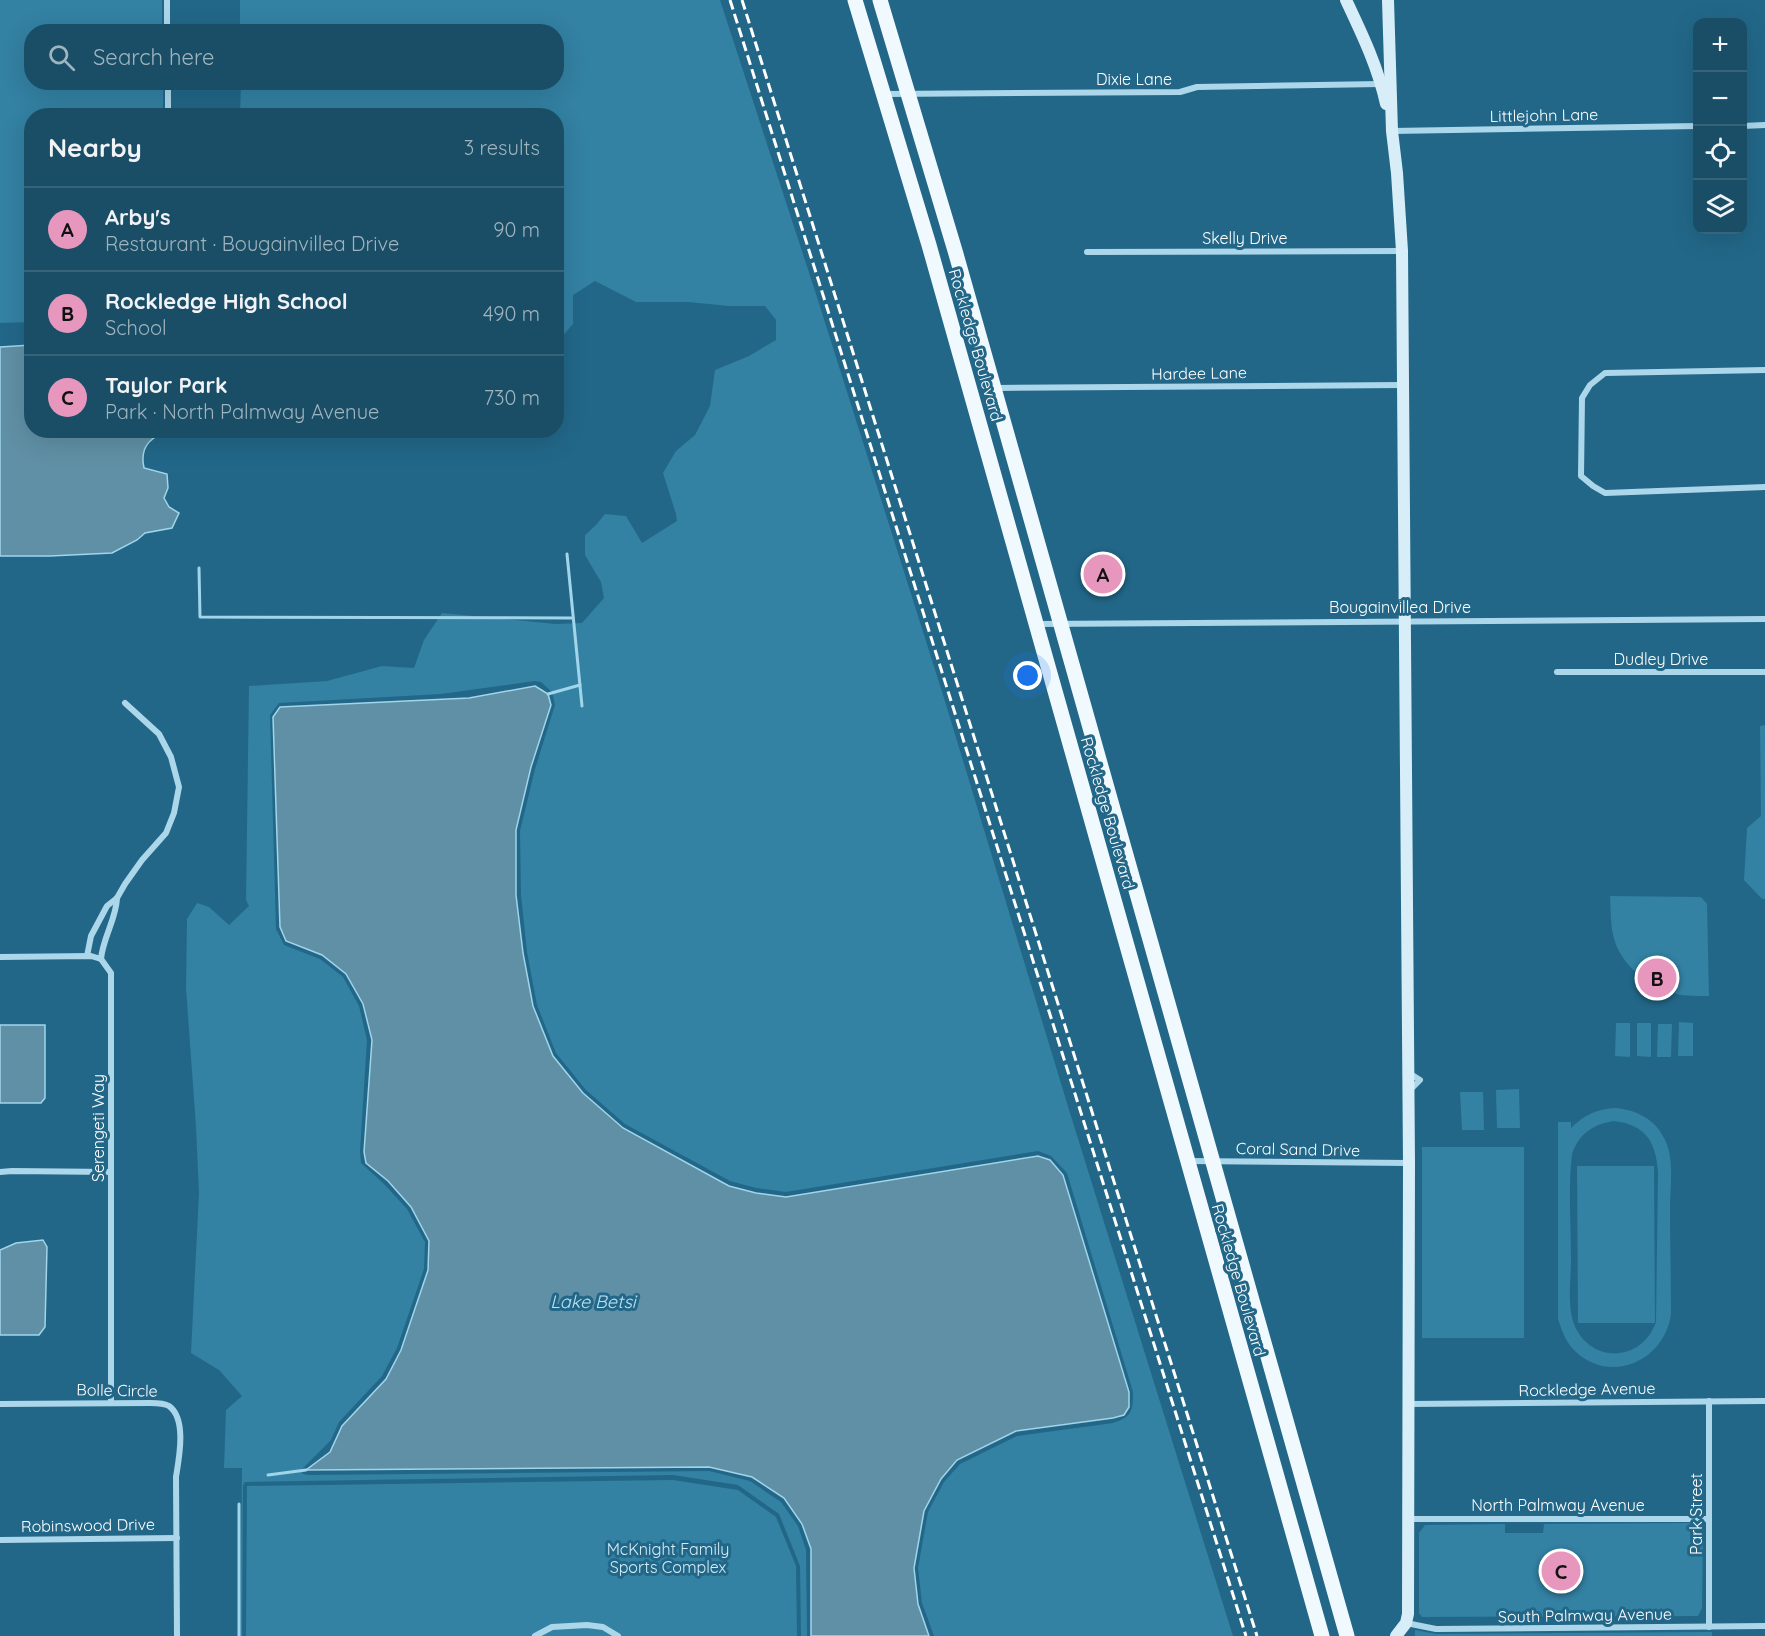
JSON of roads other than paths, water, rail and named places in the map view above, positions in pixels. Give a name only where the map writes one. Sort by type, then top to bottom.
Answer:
[{"type":"main road","name":"Rockledge Boulevard","points":[[855,0],[885,94],[961,358],[1322,1636]]},
{"type":"main road","name":"Rockledge Boulevard","points":[[880,0],[994,388],[1347,1636]]},
{"type":"main road","points":[[961,358],[980,380],[994,388]]},
{"type":"main road","points":[[1104,866],[1120,885],[1138,897]]},
{"type":"main road","points":[[1124,936],[1142,949],[1156,964]]},
{"type":"main road","points":[[1233,1324],[1254,1353],[1269,1363]]},
{"type":"main road","points":[[1248,1377],[1256,1379],[1265,1386],[1281,1407]]},
{"type":"street","points":[[167,0],[167,24]]},
{"type":"street","points":[[1346,0],[1368,46],[1382,84],[1392,131],[1402,251],[1409,1404],[1407,1618],[1396,1636]]},
{"type":"street","points":[[1388,0],[1392,131]]},
{"type":"street","points":[[1368,46],[1385,35],[1389,21]]},
{"type":"street","name":"Dixie Lane","points":[[885,94],[1180,92],[1197,87],[1382,84]]},
{"type":"street","points":[[168,90],[168,108]]},
{"type":"street","points":[[1747,126],[1765,125]]},
{"type":"street","name":"Littlejohn Lane","points":[[1392,131],[1693,126]]},
{"type":"street","name":"Skelly Drive","points":[[1087,252],[1402,251]]},
{"type":"street","points":[[1765,370],[1605,373],[1590,385],[1582,398],[1581,476],[1605,494],[1765,487]]},
{"type":"street","name":"Hardee Lane","points":[[994,388],[1404,385]]},
{"type":"street","name":"Bougainvillea Drive","points":[[1036,624],[1765,619]]},
{"type":"street","name":"Dudley Drive","points":[[1557,672],[1765,672]]},
{"type":"street","points":[[87,956],[91,936],[107,906],[117,898],[142,860],[166,833],[174,813],[178,787],[171,757],[159,734],[125,703]]},
{"type":"street","points":[[0,957],[87,956],[101,959],[102,949],[117,911],[117,898]]},
{"type":"street","name":"Serengeti Way","points":[[101,959],[111,973],[111,1403]]},
{"type":"street","name":"Coral Sand Drive","points":[[1187,1161],[1409,1163]]},
{"type":"street","points":[[0,1172],[111,1172]]},
{"type":"street","name":"Park Street","points":[[1709,1401],[1709,1627]]},
{"type":"street","name":"Rockledge Avenue","points":[[1409,1404],[1765,1401]]},
{"type":"street","name":"Bolle Circle","points":[[0,1404],[165,1404],[176,1413],[180,1422],[180,1456],[176,1477],[177,1538]]},
{"type":"street","name":"North Palmway Avenue","points":[[1407,1519],[1709,1519]]},
{"type":"street","points":[[177,1538],[177,1636]]},
{"type":"street","name":"Robinswood Drive","points":[[0,1539],[177,1538]]},
{"type":"street","name":"South Palmway Avenue","points":[[1407,1618],[1436,1629],[1765,1626]]},
{"type":"street","points":[[535,1636],[552,1627],[587,1625],[603,1627],[618,1636]]},
{"type":"water","points":[[24,345],[24,438],[154,438],[145,447],[143,453],[144,468],[167,474],[168,488],[164,498],[169,507],[179,513],[172,528],[145,533],[137,540],[112,553],[0,556],[0,347]]},
{"type":"water","name":"Lake Betsi","points":[[535,686],[548,694],[551,705],[531,767],[516,830],[516,895],[523,953],[533,1006],[553,1056],[583,1093],[623,1128],[729,1186],[756,1193],[786,1197],[1038,1156],[1050,1160],[1063,1175],[1129,1392],[1129,1407],[1124,1415],[1113,1418],[1016,1431],[957,1460],[941,1479],[924,1511],[914,1568],[918,1604],[929,1636],[811,1636],[811,1549],[802,1524],[784,1498],[752,1477],[709,1467],[306,1470],[330,1452],[342,1426],[386,1379],[401,1350],[428,1270],[429,1241],[411,1207],[388,1181],[366,1163],[364,1152],[372,1040],[363,1004],[346,974],[322,955],[286,941],[280,927],[273,717],[280,707],[469,698]]},
{"type":"water","points":[[0,1025],[45,1025],[45,1098],[41,1103],[0,1103]]},
{"type":"water","points":[[43,1240],[47,1247],[45,1327],[39,1335],[0,1335],[0,1250],[16,1243]]},
{"type":"waterway","points":[[567,554],[582,706]]},
{"type":"waterway","points":[[199,568],[200,617],[573,618]]},
{"type":"waterway","points":[[548,694],[580,685]]},
{"type":"waterway","points":[[268,1475],[306,1470]]},
{"type":"waterway","points":[[239,1504],[239,1636]]},
{"type":"railway","points":[[730,0],[1246,1636]]},
{"type":"railway","points":[[742,0],[1257,1636]]},
{"type":"place","name":"Arby's","points":[[1103,574]]},
{"type":"place","name":"Rockledge High School","points":[[1657,978]]},
{"type":"place","name":"Taylor Park","points":[[1561,1571]]},
{"type":"park label","name":"McKnight Family Sports Complex","points":[[668,1558]]}]
